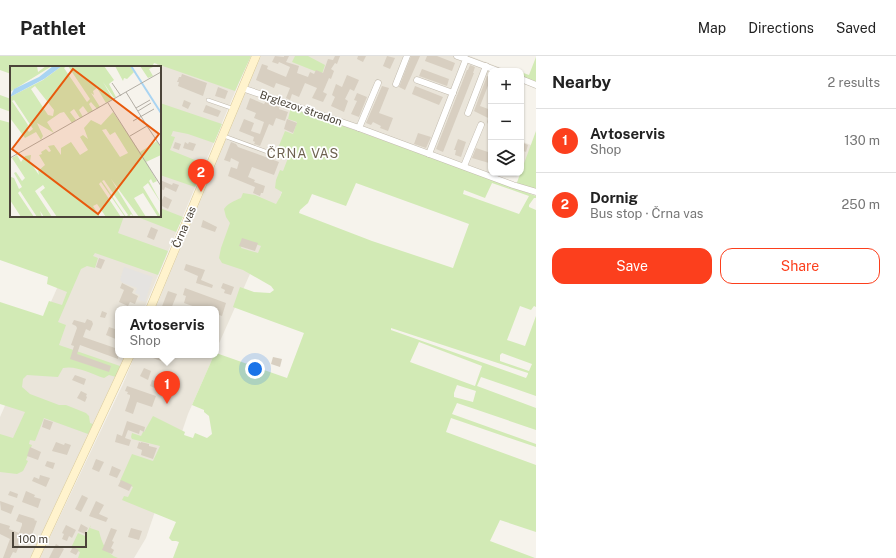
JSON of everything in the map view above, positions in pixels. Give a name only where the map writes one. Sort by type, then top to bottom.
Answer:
[{"type":"street","name":"Črna vas","points":[[151,306],[256,56]]},
{"type":"street","points":[[396,84],[407,56]]},
{"type":"street","points":[[457,56],[490,68]]},
{"type":"street","points":[[429,154],[466,59]]},
{"type":"street","points":[[468,113],[486,66]]},
{"type":"street","points":[[417,80],[453,93]]},
{"type":"street","points":[[524,81],[536,85]]},
{"type":"street","points":[[359,128],[378,83]]},
{"type":"street","name":"Brglezov štradon","points":[[242,88],[359,128],[513,185],[536,192]]},
{"type":"street","points":[[464,166],[481,125]]},
{"type":"street","points":[[35,558],[129,358]]},
{"type":"lane","points":[[208,100],[234,108]]},
{"type":"lane","points":[[222,135],[273,154]]},
{"type":"shaded area","points":[[160,56],[250,56],[145,306],[115,306],[115,358],[124,358],[30,558],[0,558],[0,417],[89,217],[161,217],[161,66],[156,66]]},
{"type":"shaded area","points":[[261,56],[470,56],[501,68],[488,68],[488,176],[498,176],[496,181],[307,115],[267,236],[219,343],[219,306],[156,306]]},
{"type":"shaded area","points":[[524,142],[533,146],[524,166]]},
{"type":"shaded area","points":[[124,267],[153,277],[145,302],[138,300],[140,295],[135,293],[137,288],[123,283],[120,280]]},
{"type":"shaded area","points":[[134,358],[213,358],[188,414],[146,538],[134,558],[40,558],[123,384]]},
{"type":"green space","points":[[0,56],[251,56],[235,91],[154,63],[152,66],[10,66],[10,74],[0,70]]},
{"type":"green space","points":[[295,56],[308,56],[325,65],[322,74],[292,62]]},
{"type":"green space","points":[[536,57],[536,84],[524,79],[524,73],[529,75]]},
{"type":"green space","points":[[0,95],[10,99],[10,112],[0,108]]},
{"type":"green space","points":[[161,103],[222,124],[214,143],[188,134],[173,131],[171,136],[175,137],[170,150],[205,164],[195,187],[161,175]]},
{"type":"green space","points":[[291,107],[536,196],[529,207],[536,210],[536,307],[534,306],[531,310],[520,306],[507,340],[525,346],[536,316],[536,396],[481,377],[477,386],[536,408],[536,430],[457,403],[452,414],[536,444],[536,447],[451,418],[446,432],[536,465],[536,532],[500,520],[490,541],[535,558],[173,558],[179,542],[172,541],[169,538],[176,522],[122,500],[124,496],[128,497],[133,487],[120,481],[132,454],[153,461],[160,446],[132,439],[131,437],[132,433],[141,436],[153,416],[185,432],[184,435],[193,438],[195,433],[207,438],[212,434],[209,416],[204,412],[204,410],[192,405],[213,358],[219,358],[219,354],[287,378],[304,333],[233,307],[240,287],[254,292],[270,293],[274,290],[271,286],[243,270],[222,263],[219,258],[230,223],[226,217],[224,209],[231,202],[241,198],[243,193],[255,195],[276,204],[282,192],[275,188],[276,180],[280,170],[283,171],[288,158],[276,153],[285,131],[293,134],[297,122],[288,119]],"holes":[[[356,183],[469,224],[453,268],[372,241],[299,213],[300,210],[308,203],[312,194],[346,206]],[[492,183],[529,196],[519,214],[463,194],[464,190],[485,198]],[[244,240],[261,246],[258,253],[241,248]],[[391,328],[528,374],[526,378],[391,330]],[[419,342],[482,366],[475,386],[410,362]],[[502,353],[532,364],[529,371],[500,361],[500,355]],[[457,385],[476,391],[473,402],[454,397]]]},
{"type":"green space","points":[[0,120],[10,123],[10,217],[124,217],[118,233],[168,251],[158,275],[95,253],[93,256],[98,258],[95,268],[87,266],[81,269],[58,322],[66,325],[59,345],[120,366],[116,377],[109,375],[104,378],[89,372],[68,367],[63,368],[58,377],[27,375],[23,379],[22,387],[30,394],[86,413],[89,416],[90,423],[93,424],[88,434],[44,418],[35,441],[30,440],[29,444],[32,445],[26,460],[28,461],[23,471],[17,474],[0,472],[0,434],[13,438],[25,412],[0,404],[0,302],[43,316],[49,301],[62,305],[67,292],[47,284],[48,277],[0,260]]},
{"type":"green space","points":[[536,131],[536,193],[516,185],[519,176],[524,176],[524,163]]},
{"type":"green space","points":[[161,208],[183,217],[176,232],[138,217],[161,217]]},
{"type":"green space","points":[[91,525],[90,528],[99,531],[103,544],[110,554],[118,558],[78,558],[80,552],[71,548],[78,533],[85,536]]},
{"type":"building","points":[[275,56],[289,56],[286,62],[299,66],[297,73],[308,77],[310,72],[314,74],[316,70],[323,73],[328,59],[333,60],[335,56],[340,56],[337,64],[335,63],[331,69],[334,71],[323,92],[327,94],[323,102],[312,98],[317,88],[305,83],[299,97],[292,94],[290,100],[286,98],[290,88],[276,83],[274,88],[256,80],[262,64],[268,66],[267,69],[286,77],[290,67],[279,62],[278,64],[272,62]]},
{"type":"building","points":[[358,56],[366,56],[363,62],[357,59]]},
{"type":"building","points":[[387,56],[395,58],[390,69],[383,66]]},
{"type":"building","points":[[411,56],[420,56],[405,90],[399,87]]},
{"type":"building","points":[[427,56],[437,56],[455,63],[452,71],[425,61]]},
{"type":"building","points":[[470,65],[475,67],[474,73],[443,152],[436,149]]},
{"type":"building","points":[[422,69],[449,79],[447,86],[419,76]]},
{"type":"building","points":[[182,74],[207,83],[203,96],[178,86],[179,82],[177,82]]},
{"type":"building","points":[[347,75],[359,80],[354,91],[350,89],[345,99],[348,101],[344,112],[331,106],[335,97],[332,95],[336,84],[342,87]]},
{"type":"building","points":[[487,76],[488,86],[480,106],[488,109],[488,118],[474,111]]},
{"type":"building","points":[[382,86],[389,88],[379,113],[393,118],[388,131],[380,128],[381,126],[373,122],[371,125],[366,123]]},
{"type":"building","points":[[415,86],[443,97],[439,105],[412,94]]},
{"type":"building","points":[[218,87],[228,91],[225,99],[215,96]]},
{"type":"building","points":[[357,93],[367,97],[359,117],[351,114],[357,101],[354,100]]},
{"type":"building","points":[[250,98],[264,104],[266,101],[280,106],[279,109],[288,112],[285,121],[276,118],[273,126],[269,124],[260,146],[254,144],[254,137],[239,131],[244,119],[254,123],[251,131],[260,134],[264,122],[254,118],[256,113],[246,109]]},
{"type":"building","points":[[184,100],[191,103],[188,109],[182,106]]},
{"type":"building","points":[[206,105],[221,111],[218,117],[203,112]]},
{"type":"building","points":[[287,119],[297,123],[293,133],[284,129]]},
{"type":"building","points":[[418,133],[431,137],[426,148],[414,144]]},
{"type":"building","points":[[458,139],[466,142],[461,157],[455,155],[456,150],[454,150]]},
{"type":"building","points":[[175,142],[181,144],[179,150],[173,148]]},
{"type":"building","points":[[185,142],[188,144],[189,142],[196,144],[193,151],[183,148]]},
{"type":"building","points":[[231,142],[236,144],[238,147],[279,162],[274,175],[252,167],[248,177],[255,180],[254,182],[265,186],[263,193],[261,193],[260,196],[253,193],[255,187],[228,176],[231,167],[237,169],[239,162],[231,158],[230,162],[224,160]]},
{"type":"building","points":[[524,143],[528,145],[526,152],[524,151]]},
{"type":"building","points":[[476,148],[488,152],[488,163],[472,158]]},
{"type":"building","points":[[161,180],[172,185],[173,183],[179,185],[176,192],[165,187],[164,190],[161,189]]},
{"type":"building","points":[[164,196],[172,200],[168,209],[161,206]]},
{"type":"building","points":[[203,220],[217,227],[215,232],[201,227]]},
{"type":"building","points":[[151,227],[158,230],[154,240],[147,237]]},
{"type":"building","points":[[242,238],[258,243],[255,251],[239,246]]},
{"type":"building","points":[[99,258],[105,260],[101,269],[96,267]]},
{"type":"building","points":[[186,264],[205,270],[201,280],[213,285],[212,288],[196,283],[198,276],[184,270]]},
{"type":"building","points":[[122,283],[134,289],[132,293],[138,296],[135,304],[130,302],[128,306],[119,302],[124,290],[120,288]]},
{"type":"building","points":[[223,283],[234,287],[231,295],[224,293],[225,290],[221,288]]},
{"type":"building","points":[[185,288],[226,303],[222,316],[219,315],[219,306],[192,306],[184,303],[186,296],[183,295]]},
{"type":"building","points":[[168,291],[177,294],[172,306],[162,306]]},
{"type":"building","points":[[102,311],[107,313],[105,318],[100,317]]},
{"type":"building","points":[[87,319],[92,321],[93,324],[90,331],[86,329],[83,337],[115,348],[115,358],[80,345],[77,354],[111,366],[109,372],[70,359],[74,346],[71,345],[77,328],[72,324],[74,320],[85,323]]},
{"type":"building","points":[[109,327],[115,329],[115,339],[106,335]]},
{"type":"building","points":[[273,357],[282,359],[280,367],[271,364]]},
{"type":"building","points":[[153,358],[162,358],[161,361]]},
{"type":"building","points":[[144,368],[151,371],[148,380],[140,376]]},
{"type":"building","points":[[75,375],[86,379],[84,385],[72,380]]},
{"type":"building","points":[[152,380],[163,382],[160,390],[150,386]]},
{"type":"building","points":[[127,386],[156,396],[152,407],[137,402],[133,414],[125,411],[130,397],[130,395],[127,394],[128,392],[125,391]]},
{"type":"building","points":[[81,391],[87,394],[85,402],[77,398]]},
{"type":"building","points":[[44,419],[53,422],[50,430],[42,427]]},
{"type":"building","points":[[127,421],[145,427],[144,432],[140,430],[139,434],[128,430],[125,438],[131,440],[129,446],[115,442],[117,434],[122,436]]},
{"type":"building","points":[[56,442],[64,445],[65,443],[71,445],[67,455],[52,451]]},
{"type":"building","points":[[139,442],[149,444],[149,446],[157,448],[153,459],[141,455],[142,450],[137,448]]},
{"type":"building","points":[[30,447],[41,452],[38,460],[27,456]]},
{"type":"building","points":[[96,459],[104,462],[99,472],[92,469]]},
{"type":"building","points":[[47,461],[55,463],[53,469],[45,466]]},
{"type":"building","points":[[112,466],[121,470],[117,478],[109,475]]},
{"type":"building","points":[[40,475],[50,478],[46,487],[32,481],[34,477],[39,479]]},
{"type":"building","points":[[121,480],[132,485],[129,491],[118,486]]},
{"type":"building","points":[[10,491],[18,494],[17,498],[8,495]]},
{"type":"building","points":[[26,491],[35,495],[34,497],[41,499],[38,508],[22,502]]},
{"type":"building","points":[[82,495],[88,498],[81,512],[75,509]]},
{"type":"building","points":[[0,501],[14,506],[11,514],[1,510]]},
{"type":"building","points":[[96,501],[104,505],[99,514],[108,518],[106,522],[89,516]]},
{"type":"building","points":[[19,514],[37,521],[29,543],[21,541],[16,553],[13,552],[10,558],[3,558],[10,539],[0,534],[0,523],[10,526],[9,529],[19,533],[22,523],[16,521]]},
{"type":"building","points":[[81,524],[88,528],[85,534],[78,531]]},
{"type":"building","points":[[66,525],[76,530],[72,538],[69,536],[67,541],[62,539],[64,534],[62,533]]},
{"type":"building","points":[[111,528],[117,530],[112,541],[114,542],[111,548],[114,550],[112,554],[102,550]]},
{"type":"building","points":[[131,528],[142,531],[139,540],[128,537]]},
{"type":"building","points":[[56,544],[64,549],[59,558],[49,558]]},
{"type":"building","points":[[73,547],[79,550],[76,555],[70,552]]},
{"type":"place","name":"Dornig","points":[[201,192]]},
{"type":"place","name":"Avtoservis","points":[[167,404]]},
{"type":"district","name":"ČRNA VAS","points":[[303,153]]}]
